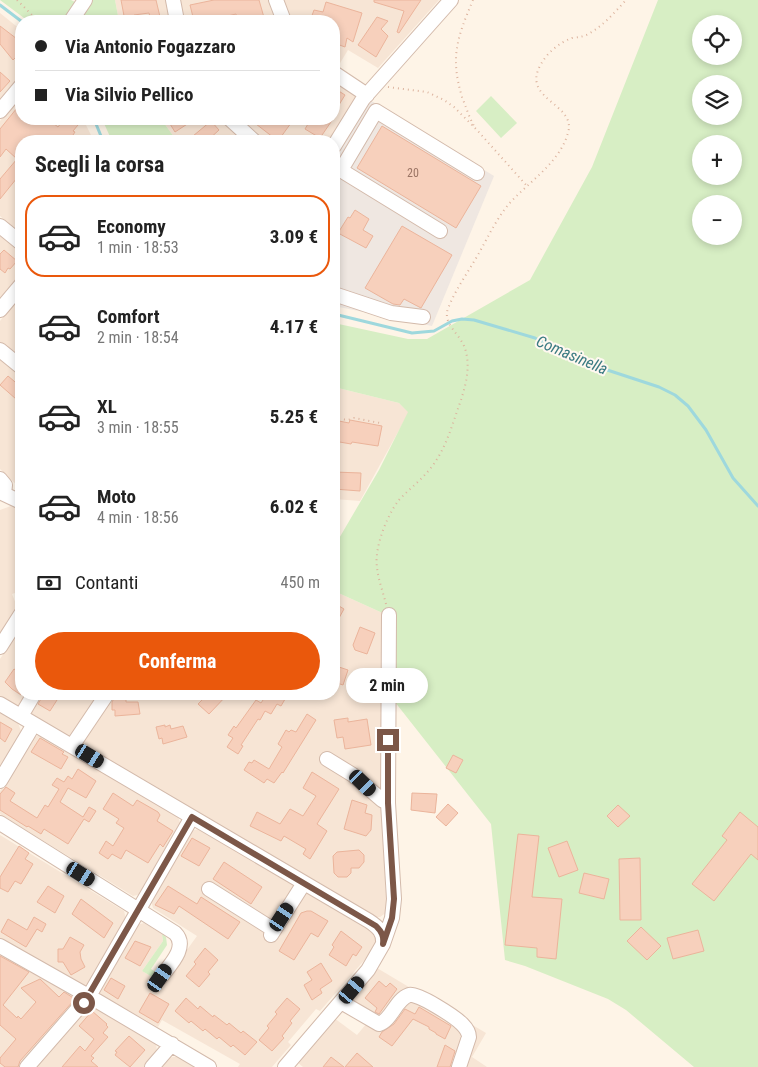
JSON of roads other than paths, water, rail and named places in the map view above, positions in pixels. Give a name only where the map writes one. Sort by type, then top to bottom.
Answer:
[{"type":"street","points":[[75,15],[85,0]]},
{"type":"street","points":[[173,0],[176,15]]},
{"type":"street","points":[[276,0],[282,15]]},
{"type":"street","points":[[340,137],[369,92],[451,0]]},
{"type":"street","points":[[340,76],[369,92]]},
{"type":"street","points":[[0,111],[15,93]]},
{"type":"street","points":[[340,164],[376,111],[477,173]]},
{"type":"street","points":[[237,125],[247,135]]},
{"type":"street","points":[[340,170],[440,232]]},
{"type":"street","points":[[0,226],[15,238]]},
{"type":"street","points":[[0,310],[15,292]]},
{"type":"street","points":[[340,296],[391,312],[423,317]]},
{"type":"street","points":[[0,350],[15,362]]},
{"type":"street","points":[[0,479],[5,485],[2,497],[15,500]]},
{"type":"street","points":[[289,1066],[368,970],[383,944],[392,918],[394,899],[388,803],[389,615]]},
{"type":"street","points":[[0,647],[15,623]]},
{"type":"street","points":[[21,716],[30,700]]},
{"type":"street","points":[[72,746],[103,700]]},
{"type":"street","points":[[0,704],[376,926],[384,937],[383,944]]},
{"type":"street","points":[[0,781],[34,724]]},
{"type":"street","points":[[327,759],[388,803]]},
{"type":"street","points":[[27,1067],[89,996],[192,817]]},
{"type":"street","points":[[0,823],[175,932],[180,940],[178,952],[160,978]]},
{"type":"street","points":[[209,890],[272,933],[304,883]]},
{"type":"street","points":[[0,946],[209,1067]]},
{"type":"street","points":[[341,1002],[379,1024],[385,1021],[404,998],[409,995],[418,996],[458,1021],[469,1032],[459,1067]]},
{"type":"street","points":[[152,1067],[172,1044]]},
{"type":"waterway","name":"Comasinella","points":[[0,5],[15,16]]},
{"type":"waterway","name":"Comasinella","points":[[96,125],[101,135]]},
{"type":"waterway","name":"Comasinella","points":[[340,315],[412,333],[434,331],[452,321],[462,319],[474,320],[535,338],[589,364],[659,387],[675,395],[688,406],[706,430],[733,478],[758,506]]}]
